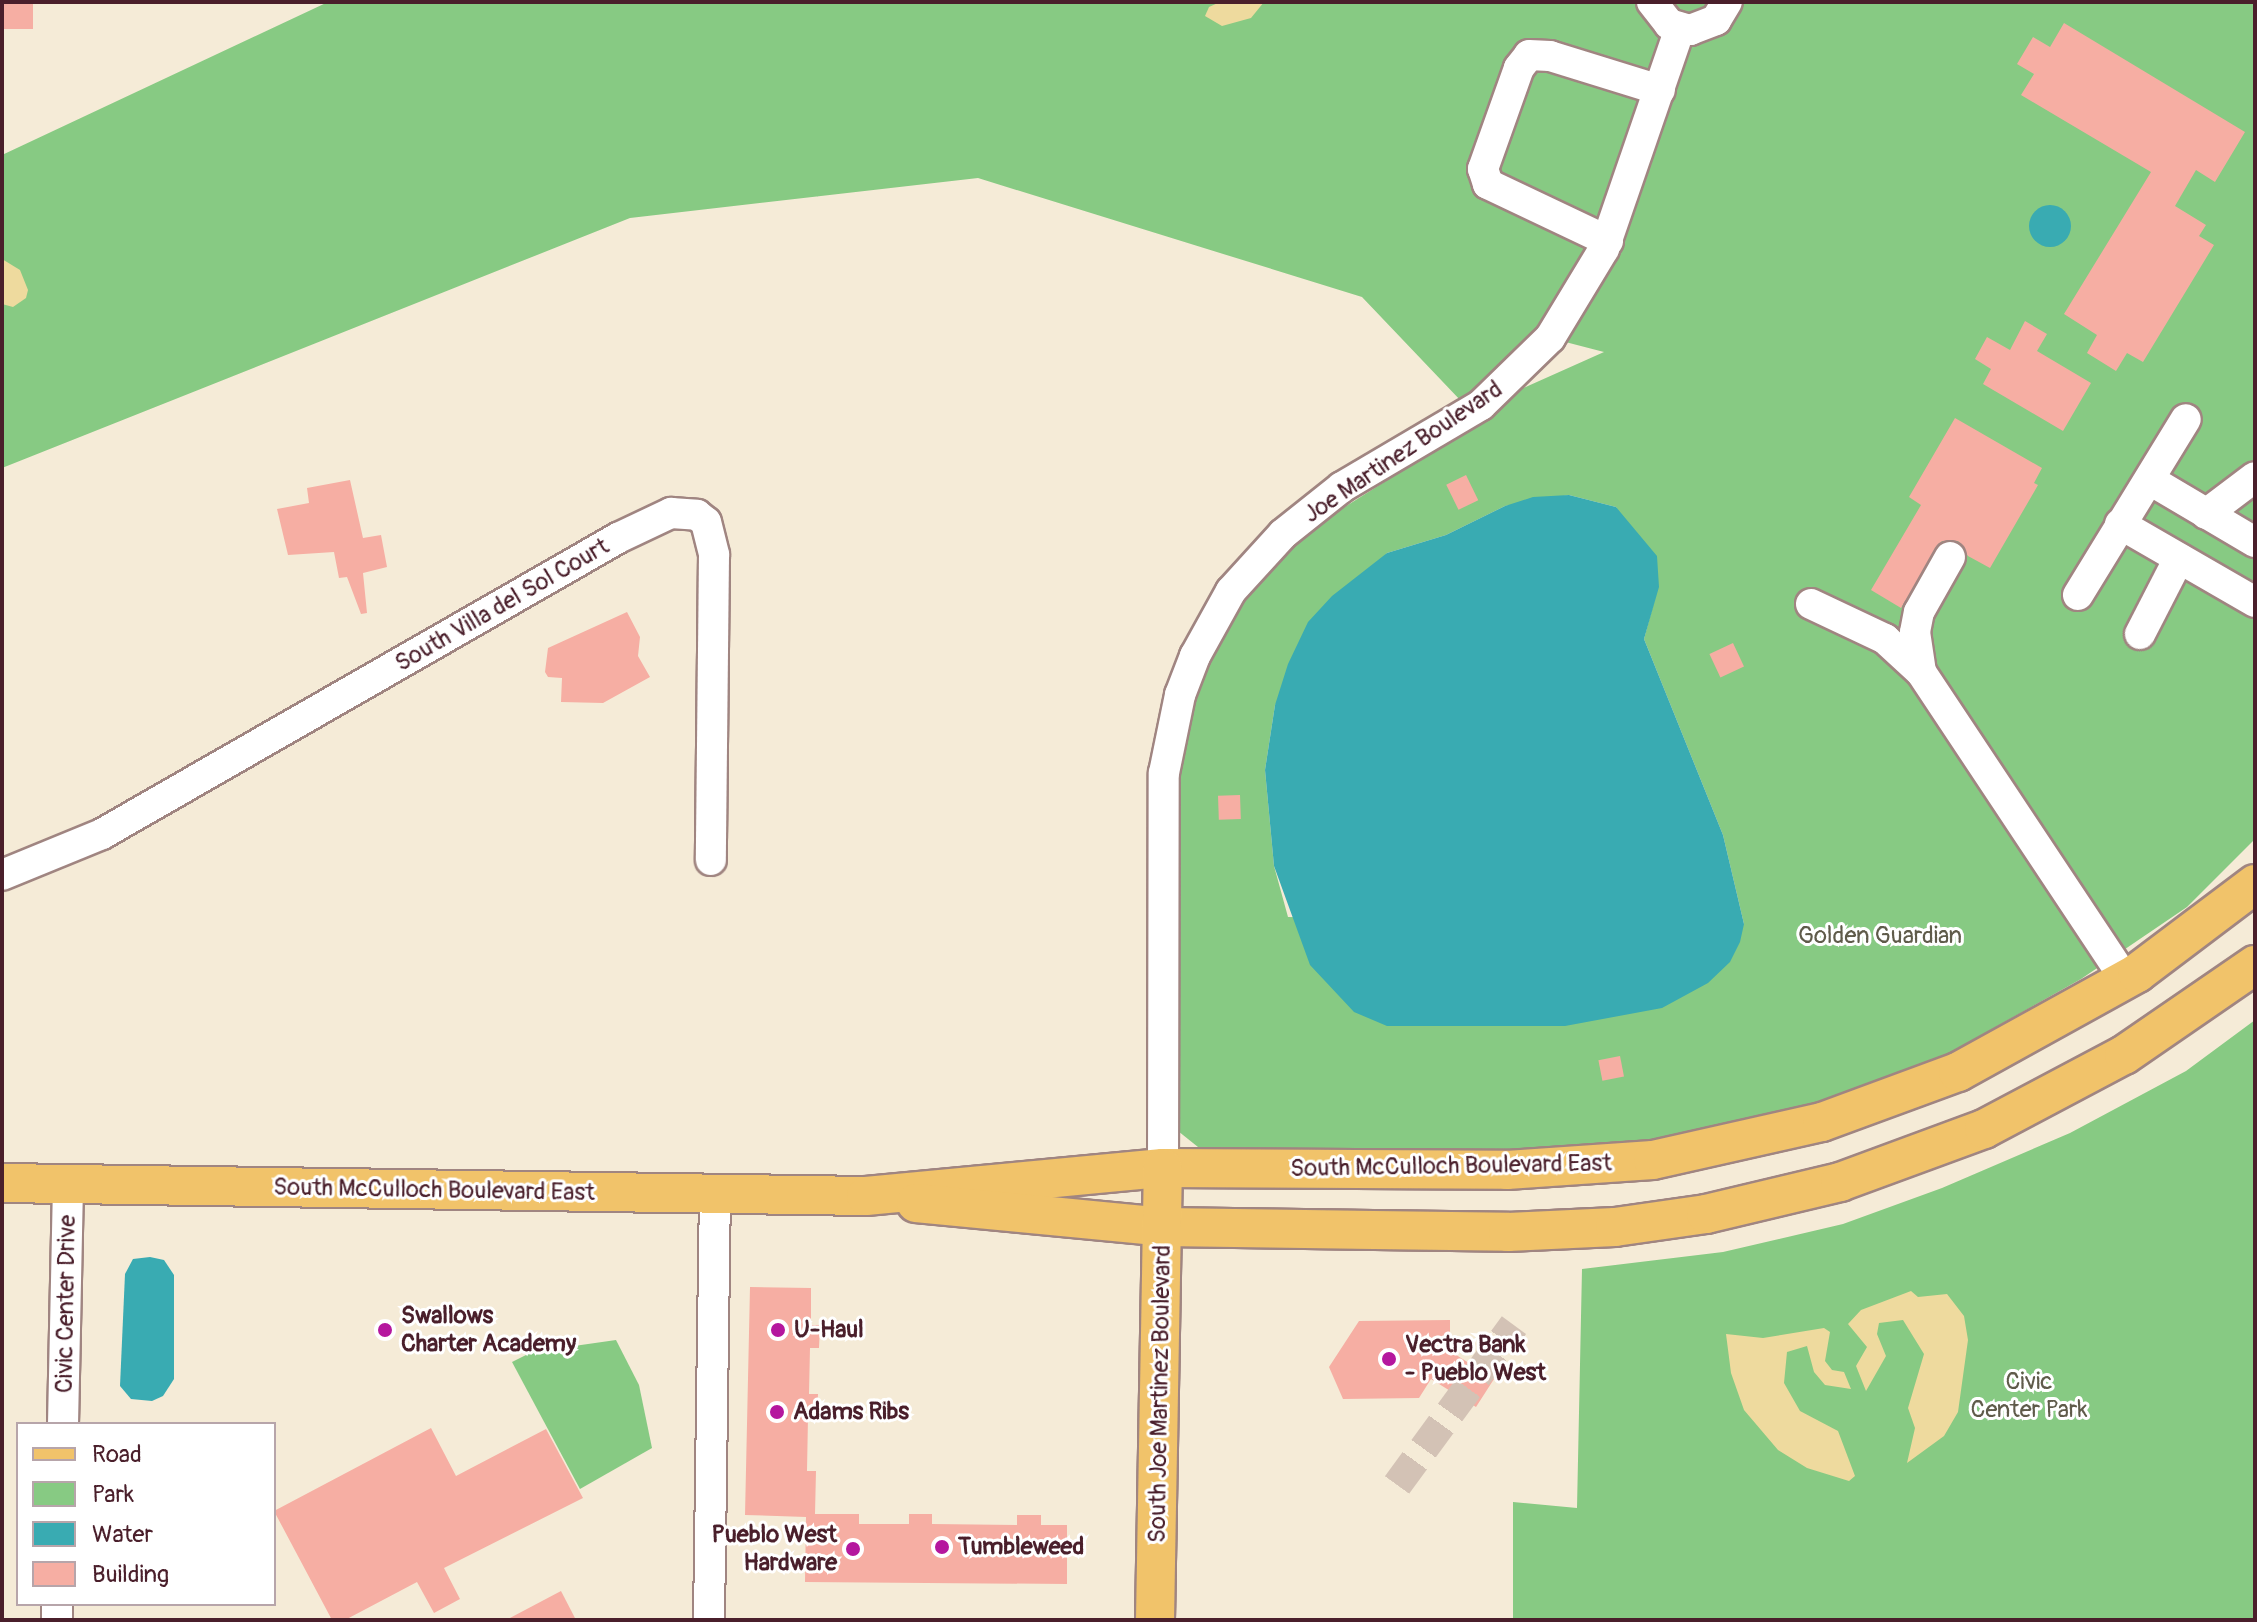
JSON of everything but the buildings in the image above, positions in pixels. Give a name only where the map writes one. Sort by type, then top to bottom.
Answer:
[{"type":"main road","name":"South McCulloch Boulevard East","points":[[2,1183],[866,1196],[1163,1168],[1507,1170],[1694,1153],[1822,1122],[1958,1072],[2126,980],[2255,884]]},
{"type":"main road","name":"South McCulloch Boulevard East","points":[[866,1196],[1012,1217],[1164,1227],[1564,1230],[1662,1222],[1792,1195],[1889,1166],[2030,1107],[2171,1025],[2255,965]]},
{"type":"main road","name":"South Joe Martinez Boulevard","points":[[1155,1620],[1163,1168]]},
{"type":"street","points":[[1652,2],[1663,19],[1680,28],[1709,24],[1727,2]]},
{"type":"street","name":"Joe Martinez Boulevard","points":[[1163,1168],[1164,773],[1180,695],[1200,646],[1231,591],[1311,509],[1504,387],[1550,338],[1608,241],[1680,28]]},
{"type":"street","points":[[1608,241],[1488,184],[1483,169],[1529,55],[1550,56],[1660,90]]},
{"type":"street","points":[[2078,595],[2186,419]]},
{"type":"street","points":[[2206,514],[2255,477]]},
{"type":"street","points":[[2150,480],[2255,542]]},
{"type":"street","name":"South Villa del Sol Court","points":[[2,875],[102,834],[618,538],[671,513],[697,515],[706,522],[714,555],[711,860]]},
{"type":"street","points":[[2120,524],[2255,602]]},
{"type":"street","points":[[1921,672],[1915,632],[1919,612],[1950,557]]},
{"type":"street","points":[[2140,634],[2179,558]]},
{"type":"street","points":[[1811,604],[1885,639],[1921,672],[2126,980]]},
{"type":"street","name":"Civic Center Drive","points":[[63,1422],[68,1184]]},
{"type":"street","points":[[709,1620],[715,1194]]},
{"type":"green space","name":"Golden Guardian","points":[[328,2],[2255,2],[2255,839],[2187,907],[2081,979],[1889,1087],[1716,1139],[1552,1157],[1198,1147],[1173,1127],[1175,762],[1219,634],[1255,581],[1297,537],[1451,440],[1521,389],[1604,352],[1550,338],[1462,402],[1362,297],[978,178],[630,218],[2,468],[2,155]],"holes":[[[1569,495],[1616,507],[1658,587],[1644,639],[1723,835],[1744,924],[1288,917],[1274,866],[1265,770],[1275,705],[1387,553],[1446,535],[1505,506]]]},
{"type":"green space","name":"Civic Center Park","points":[[2255,1020],[2255,1620],[1513,1620],[1513,1502],[1577,1508],[1582,1269],[1723,1252],[1843,1224],[1942,1188],[2070,1133],[2186,1071]]},
{"type":"green space","points":[[616,1340],[639,1385],[652,1448],[580,1489],[512,1362],[532,1352]]},
{"type":"sand","points":[[1220,2],[1264,2],[1251,18],[1222,26],[1205,16],[1209,7]]},
{"type":"sand","points":[[2,259],[20,270],[28,290],[26,298],[13,307],[2,304]]},
{"type":"sand","points":[[1911,1291],[1918,1297],[1947,1294],[1964,1316],[1968,1340],[1958,1412],[1944,1436],[1907,1463],[1915,1428],[1908,1408],[1924,1354],[1903,1320],[1879,1323],[1877,1334],[1886,1356],[1866,1391],[1856,1366],[1867,1347],[1848,1324],[1861,1310]]},
{"type":"sand","points":[[1824,1328],[1830,1332],[1825,1361],[1832,1370],[1844,1372],[1851,1389],[1825,1385],[1814,1372],[1807,1346],[1787,1352],[1784,1383],[1800,1411],[1838,1431],[1855,1476],[1849,1481],[1807,1468],[1778,1450],[1744,1410],[1731,1373],[1726,1334],[1763,1338]]},
{"type":"water","points":[[2050,205],[2065,211],[2071,226],[2065,241],[2050,247],[2035,241],[2029,226],[2035,211]]},
{"type":"water","points":[[1569,495],[1616,507],[1657,556],[1659,587],[1644,639],[1723,835],[1744,924],[1740,942],[1730,962],[1708,983],[1662,1008],[1565,1026],[1387,1026],[1354,1012],[1310,965],[1274,866],[1265,770],[1275,705],[1288,664],[1308,622],[1332,596],[1387,553],[1446,535],[1505,506],[1533,497]]},
{"type":"water","points":[[150,1257],[164,1260],[174,1275],[174,1379],[163,1396],[152,1401],[131,1399],[120,1386],[125,1274],[133,1259]]},
{"type":"tunnel","points":[[1397,1485],[1514,1325]]},
{"type":"place","name":"Swallows Charter Academy","points":[[385,1330]]},
{"type":"place","name":"U-Haul","points":[[778,1330]]},
{"type":"place","name":"Vectra Bank - Pueblo West","points":[[1389,1359]]},
{"type":"place","name":"Adams Ribs","points":[[777,1412]]},
{"type":"place","name":"Tumbleweed","points":[[942,1547]]},
{"type":"place","name":"Pueblo West Hardware","points":[[853,1549]]}]
